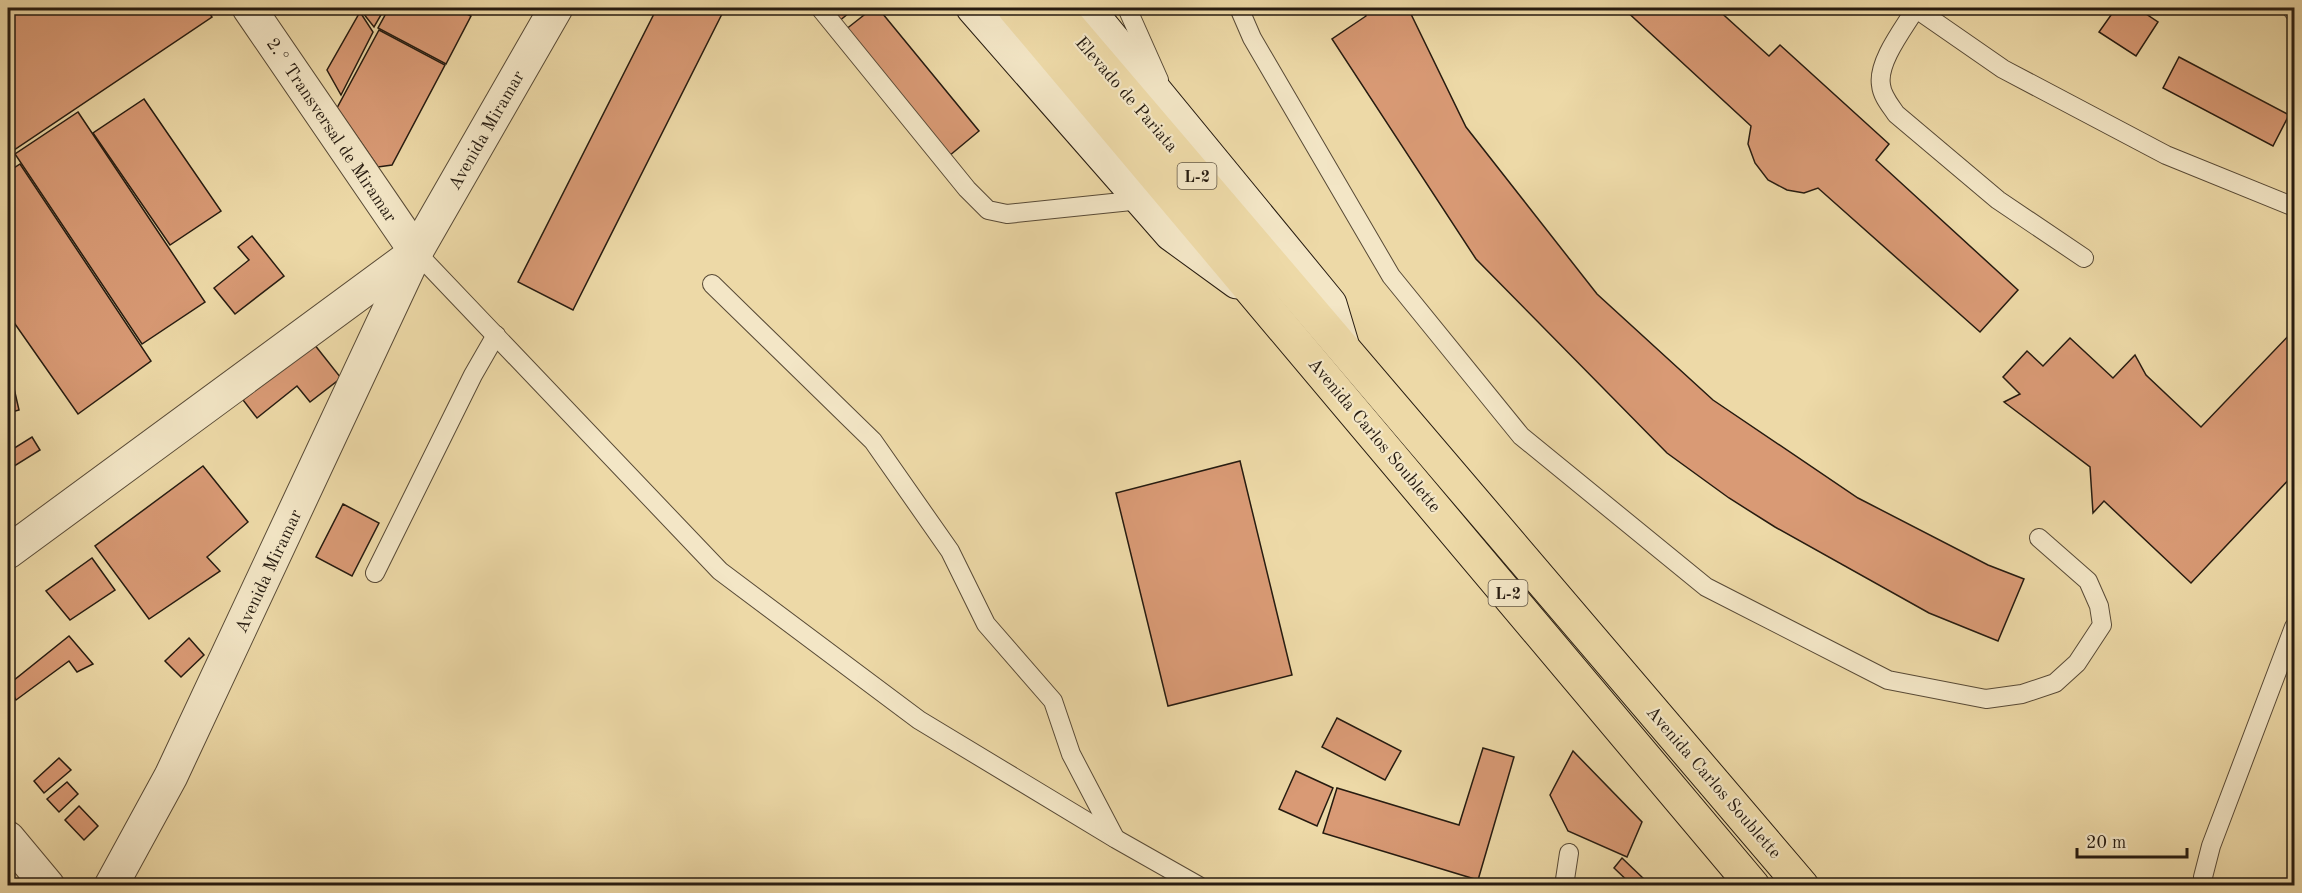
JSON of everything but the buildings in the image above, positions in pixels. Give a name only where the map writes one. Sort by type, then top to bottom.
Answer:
[{"type":"main road","name":"Elevado de Pariata","points":[[1014,8],[1262,301]]},
{"type":"main road","name":"Elevado de Pariata","points":[[1053,8],[1342,344]]},
{"type":"main road","name":"Avenida Carlos Soublette","points":[[1262,301],[1753,885]]},
{"type":"main road","name":"Avenida Carlos Soublette","points":[[1342,344],[1802,885]]},
{"type":"street","name":"2.° Transversal de Miramar","points":[[249,8],[416,252]]},
{"type":"street","name":"Avenida Miramar","points":[[111,885],[176,766],[416,252],[556,8]]},
{"type":"street","name":"Avenida Carlos Soublette","points":[[973,8],[1171,234],[1262,301]]},
{"type":"street","name":"Avenida Carlos Soublette","points":[[1087,8],[1330,304],[1342,344]]},
{"type":"street","name":"Avenida Miramar","points":[[8,552],[416,252]]},
{"type":"street","points":[[8,838],[48,885]]},
{"type":"lane","points":[[820,8],[968,189],[988,210],[1007,214],[1142,200]]},
{"type":"lane","points":[[1127,8],[1175,116]]},
{"type":"lane","points":[[1239,8],[1252,38],[1391,276],[1521,436],[1707,587],[1888,680],[1986,699],[2022,694],[2055,683],[2077,663],[2102,625],[2099,606],[2088,581],[2038,537]]},
{"type":"lane","points":[[2084,258],[1998,200],[1896,114],[1887,101],[1881,85],[1881,67],[1916,8],[2003,69],[2166,155],[2295,207]]},
{"type":"lane","points":[[2291,8],[2295,12]]},
{"type":"lane","points":[[416,252],[720,571],[919,720],[1116,839],[1199,885]]},
{"type":"lane","points":[[712,284],[873,441],[950,551],[986,624],[1053,702],[1071,753],[1116,839]]},
{"type":"lane","points":[[375,573],[473,375],[496,335]]},
{"type":"lane","points":[[2204,885],[2203,877],[2211,846],[2295,627]]},
{"type":"lane","points":[[1564,885],[1569,853]]}]
